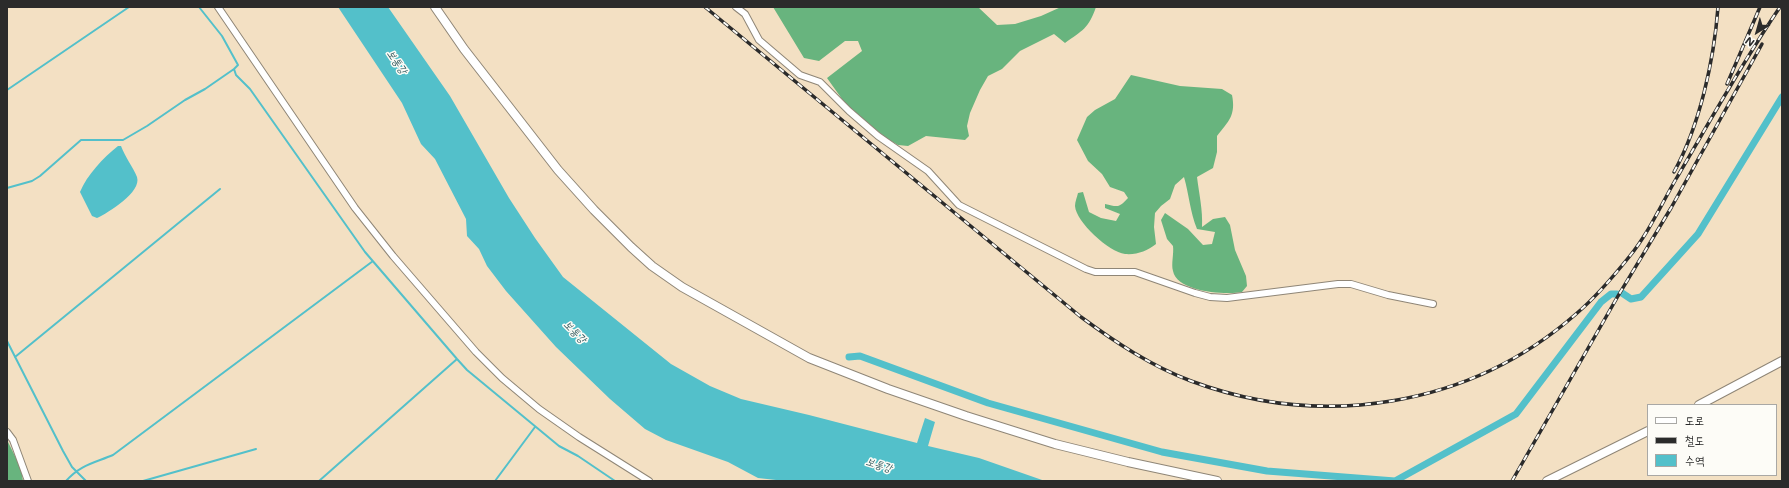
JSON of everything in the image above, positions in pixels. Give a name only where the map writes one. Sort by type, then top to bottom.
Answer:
[{"type":"main road","points":[[435,7],[464,49],[558,170],[594,210],[631,247],[652,266],[682,287],[809,358],[888,389],[966,416],[1055,444],[1128,462],[1217,481]]},
{"type":"main road","points":[[1701,404],[1782,361]]},
{"type":"main road","points":[[1547,481],[1647,432]]},
{"type":"street","points":[[218,7],[354,208],[393,256],[476,352],[502,378],[539,409],[579,437],[649,481]]},
{"type":"street","points":[[736,7],[745,14],[759,40],[800,74],[820,82],[849,111],[878,136],[928,171],[959,205],[1086,269],[1095,272],[1135,272],[1210,297],[1234,298],[1338,284],[1351,284],[1388,295],[1433,304]]},
{"type":"street","points":[[7,432],[13,440],[28,481]]},
{"type":"green space","points":[[773,7],[978,7],[997,25],[1015,24],[1041,16],[1061,7],[1096,7],[1088,24],[1065,43],[1054,34],[1020,51],[1002,69],[988,76],[970,113],[967,126],[969,136],[965,140],[926,136],[908,146],[898,145],[886,138],[847,106],[827,78],[862,51],[858,41],[845,41],[819,61],[804,58]]},
{"type":"green space","points":[[1131,75],[1180,86],[1222,89],[1232,95],[1232,113],[1228,122],[1217,136],[1217,152],[1213,168],[1197,177],[1202,227],[1213,219],[1225,217],[1230,225],[1235,250],[1246,276],[1247,286],[1242,292],[1225,293],[1192,288],[1183,284],[1176,278],[1172,268],[1173,246],[1167,239],[1161,220],[1165,213],[1188,229],[1203,245],[1212,244],[1215,232],[1197,229],[1184,177],[1175,185],[1170,199],[1155,213],[1154,227],[1156,244],[1142,252],[1125,254],[1111,248],[1087,228],[1077,213],[1075,204],[1078,193],[1083,192],[1089,212],[1101,218],[1116,221],[1120,214],[1105,208],[1105,204],[1118,206],[1128,198],[1124,192],[1110,187],[1102,174],[1088,161],[1077,140],[1087,117],[1095,110],[1115,99]]},
{"type":"green space","points":[[7,440],[21,468],[23,481],[7,481]]},
{"type":"water","name":"보통강","points":[[338,7],[388,7],[450,96],[509,198],[563,277],[671,364],[710,386],[741,399],[917,443],[925,418],[935,422],[928,446],[979,458],[1045,481],[785,481],[758,478],[728,462],[666,440],[645,429],[610,399],[556,347],[506,291],[487,266],[479,249],[467,236],[466,219],[435,159],[421,144],[402,103]]},
{"type":"water","points":[[118,146],[121,146],[133,169],[137,177],[137,183],[134,189],[123,201],[109,212],[97,218],[92,216],[80,192],[96,167]]},
{"type":"waterway","points":[[7,90],[129,7]]},
{"type":"waterway","points":[[199,7],[222,36],[238,65],[234,69],[236,75],[250,89],[365,252],[457,359],[467,370],[559,446],[578,456],[615,481]]},
{"type":"waterway","points":[[7,188],[32,181],[40,176],[81,140],[123,140],[147,126],[185,100],[205,89],[234,69]]},
{"type":"waterway","points":[[1622,293],[1631,299],[1641,297],[1698,234],[1782,97]]},
{"type":"waterway","points":[[15,357],[220,189]]},
{"type":"waterway","points":[[66,481],[82,468],[113,455],[373,261]]},
{"type":"waterway","points":[[849,357],[860,356],[988,403],[1162,452],[1267,471],[1395,481],[1516,414],[1601,302],[1611,294],[1617,294]]},
{"type":"waterway","points":[[7,341],[72,467],[86,481]]},
{"type":"waterway","points":[[319,481],[457,359]]},
{"type":"waterway","points":[[495,481],[535,427]]},
{"type":"waterway","points":[[143,481],[256,449]]},
{"type":"railway","points":[[705,7],[1081,317],[1120,344],[1148,361],[1176,375],[1241,396],[1292,404],[1342,406],[1393,401],[1442,389],[1490,371],[1534,346],[1576,314],[1597,294],[1629,257],[1642,239],[1726,92],[1780,7]]},
{"type":"railway","points":[[1674,172],[1691,134],[1704,92],[1713,49],[1718,7]]},
{"type":"railway","points":[[1727,84],[1760,7]]},
{"type":"railway","points":[[1512,481],[1618,296],[1671,208],[1762,44]]}]
